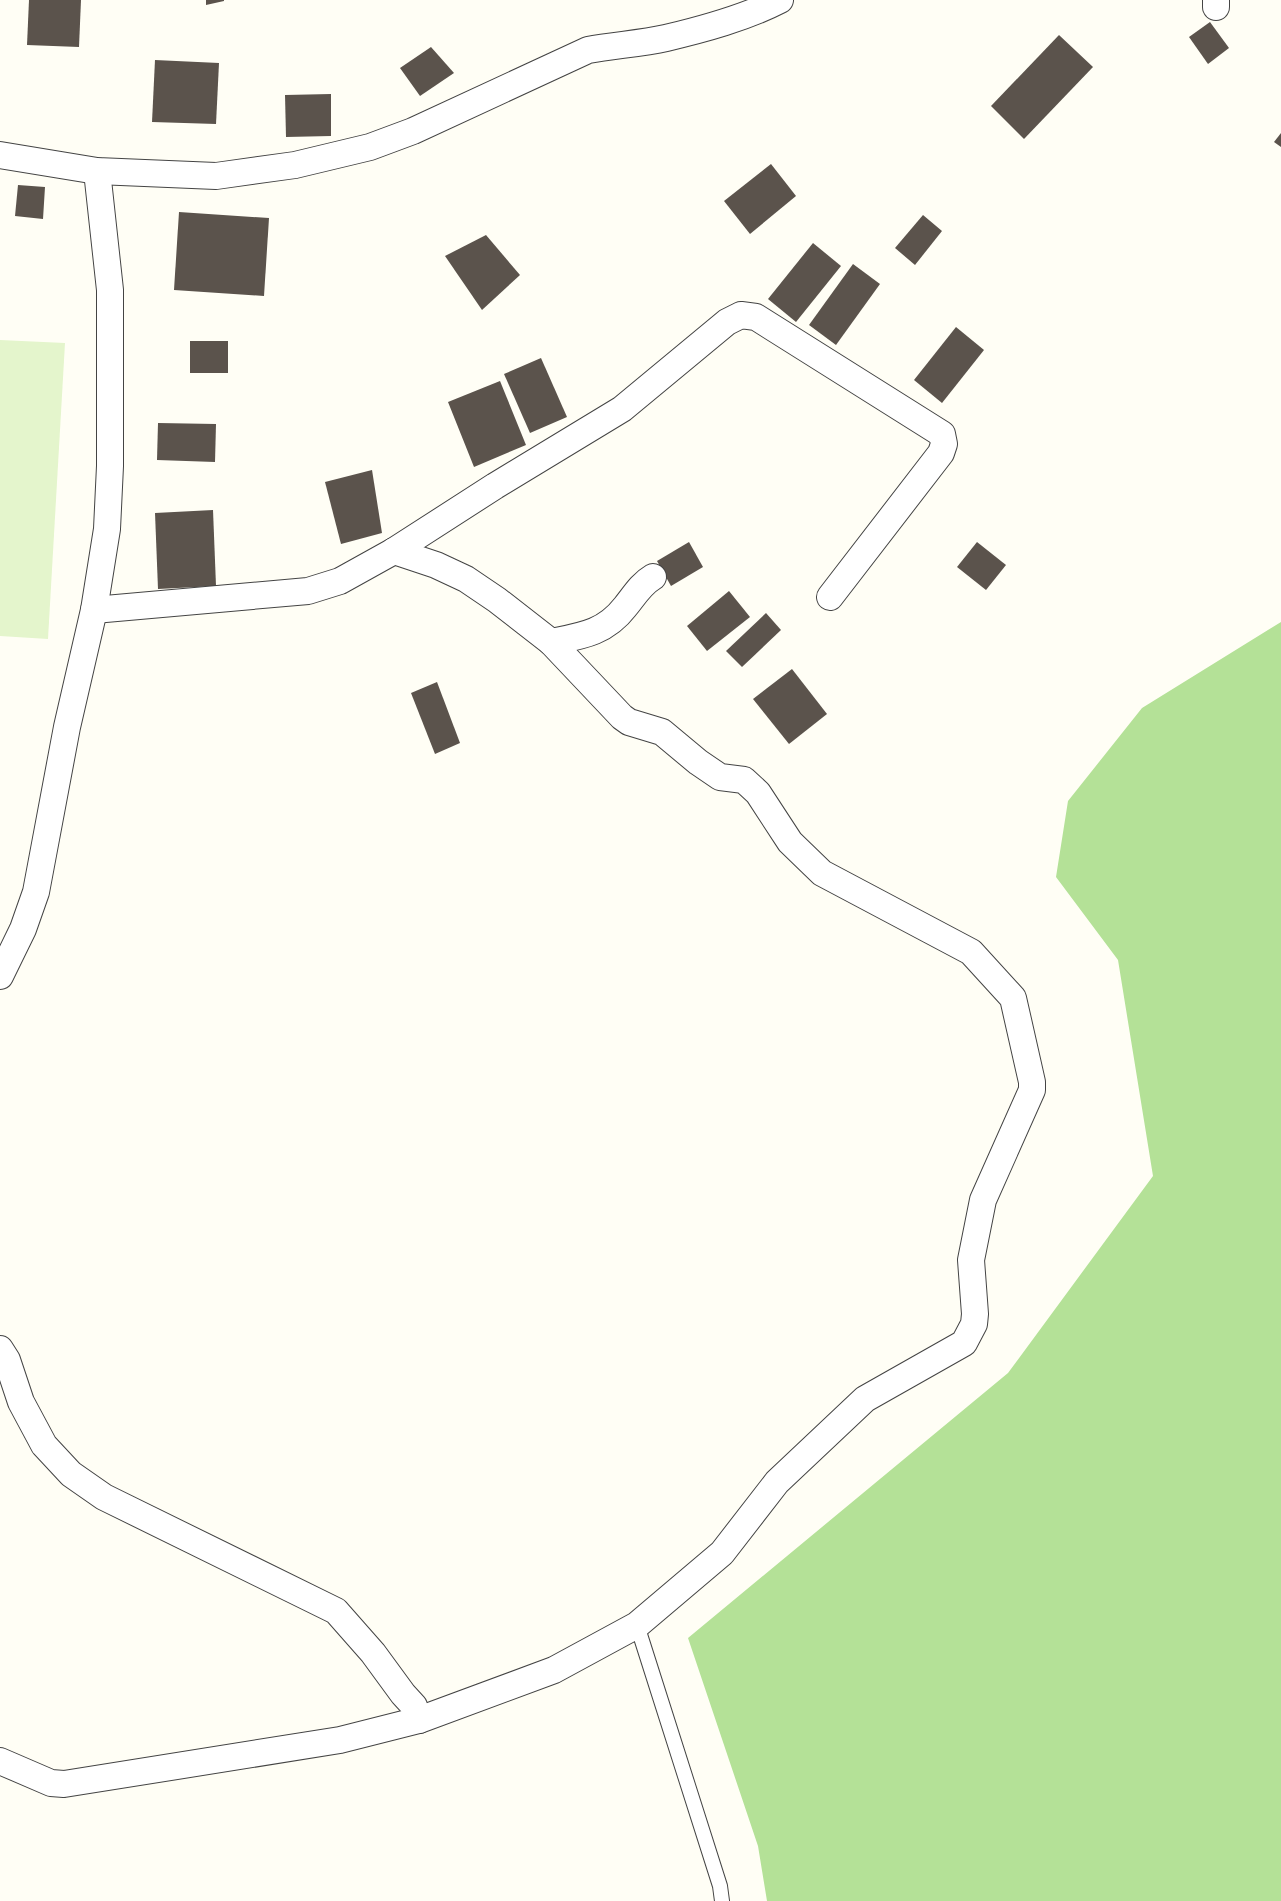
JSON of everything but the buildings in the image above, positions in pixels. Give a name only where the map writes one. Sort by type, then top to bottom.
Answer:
[{"type":"street","points":[[0,155],[97,171],[216,176],[295,165],[370,147],[413,131],[588,50],[664,38],[744,16],[780,0]]},
{"type":"street","points":[[0,976],[23,929],[36,892],[67,727],[94,610],[107,529],[110,466],[110,290],[97,171]]},
{"type":"street","points":[[94,610],[308,591],[340,581],[394,551],[622,409],[726,322],[741,315],[756,316],[942,434],[944,444],[941,453],[830,597]]},
{"type":"street","points":[[0,1761],[51,1783],[64,1784],[340,1740],[419,1720],[554,1670],[637,1625],[722,1553],[777,1482],[865,1399],[964,1343],[974,1324],[971,1260],[982,1200],[1030,1096],[1032,1082],[1013,999],[971,952],[822,873],[790,842],[758,793],[750,785],[744,780],[720,777],[662,732],[629,722],[622,717],[551,642],[497,600],[466,579],[436,565],[394,551]]},
{"type":"street","points":[[551,642],[596,632],[623,610],[645,582],[653,577]]},
{"type":"street","points":[[0,1349],[7,1360],[21,1402],[44,1444],[71,1474],[104,1497],[336,1611],[373,1653],[414,1706],[419,1720]]},
{"type":"lane","points":[[637,1625],[720,1886],[722,1901]]},
{"type":"green space","points":[[0,340],[65,343],[48,639],[0,636]]},
{"type":"green space","points":[[1281,622],[1281,1901],[767,1901],[758,1846],[688,1638],[1008,1373],[1153,1176],[1118,960],[1056,877],[1068,801],[1142,708]]}]
